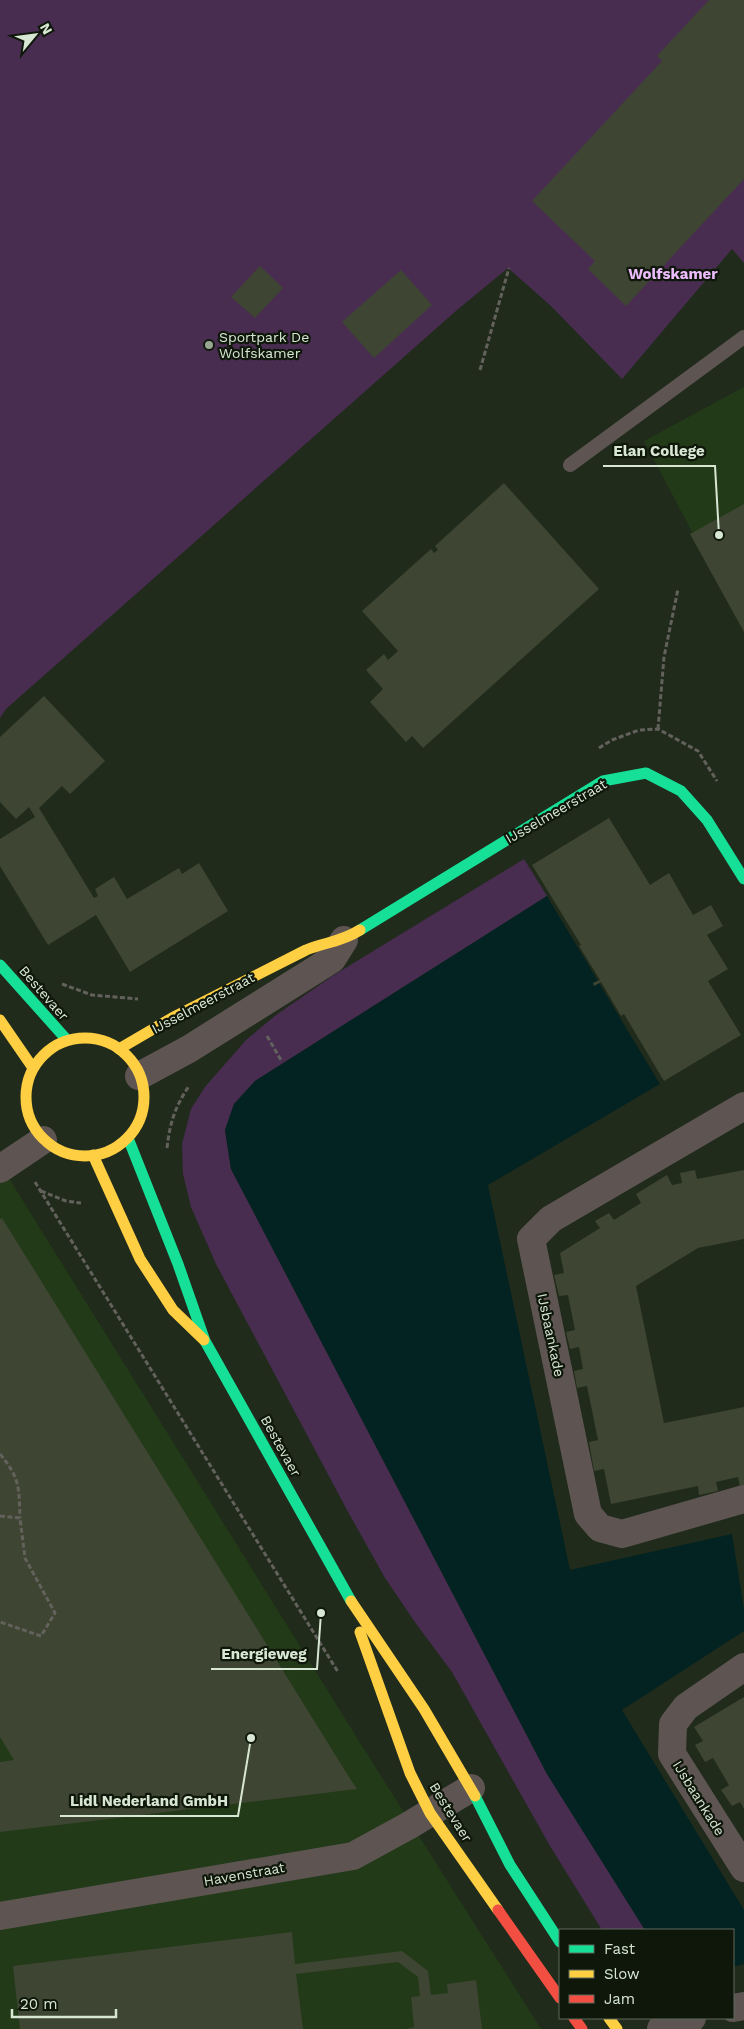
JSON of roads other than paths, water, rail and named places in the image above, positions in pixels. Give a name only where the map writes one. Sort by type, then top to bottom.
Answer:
[{"type":"street","name":"IJsselmeerstraat","points":[[119,1050],[172,1018],[306,950],[322,944],[344,940],[604,781],[646,773],[681,790],[706,820],[744,879]]},
{"type":"street","name":"IJsselmeerstraat","points":[[139,1076],[190,1049],[332,959],[344,940]]},
{"type":"street","name":"Bestevaer","points":[[0,964],[67,1040]]},
{"type":"street","points":[[0,1020],[33,1068]]},
{"type":"street","points":[[91,1037],[115,1045],[119,1050],[133,1062],[144,1088],[142,1115],[128,1138],[105,1153],[83,1157],[62,1152],[43,1140],[32,1124],[26,1105],[27,1086],[33,1068],[45,1052],[67,1040],[91,1037]]},
{"type":"street","name":"IJsbaankade","points":[[744,1106],[551,1219],[531,1239],[588,1514],[600,1528],[622,1534],[744,1499]]},
{"type":"street","name":"Bestevaer","points":[[128,1138],[145,1185],[163,1224],[196,1309],[205,1341],[346,1592],[424,1709],[471,1788],[510,1865],[559,1940]]},
{"type":"street","points":[[9,1163],[43,1140]]},
{"type":"street","name":"Bestevaer","points":[[93,1155],[140,1259],[173,1310],[205,1341]]},
{"type":"street","name":"Bestevaer","points":[[346,1592],[410,1773],[430,1813],[559,1997]]},
{"type":"street","name":"IJsbaankade","points":[[744,1667],[686,1707],[673,1724],[672,1754],[744,1868]]},
{"type":"street","name":"Havenstraat","points":[[0,1916],[353,1856],[471,1788]]},
{"type":"street","points":[[661,2029],[689,2019]]},
{"type":"lane","points":[[570,465],[744,338]]},
{"type":"water","points":[[547,896],[598,981],[593,983],[594,986],[599,983],[660,1084],[488,1185],[570,1570],[732,1534],[744,1609],[744,1631],[622,1710],[744,1910],[744,1964],[734,1967],[734,1929],[644,1929],[547,1774],[231,1169],[225,1130],[234,1104],[255,1081]]},
{"type":"place","name":"Sportpark De Wolfskamer","points":[[209,345]]},
{"type":"place","name":"Elan College","points":[[719,535]]},
{"type":"place","name":"Energieweg","points":[[321,1613]]},
{"type":"place","name":"Lidl Nederland GmbH","points":[[251,1738]]},
{"type":"district","name":"Wolfskamer","points":[[673,274]]}]
